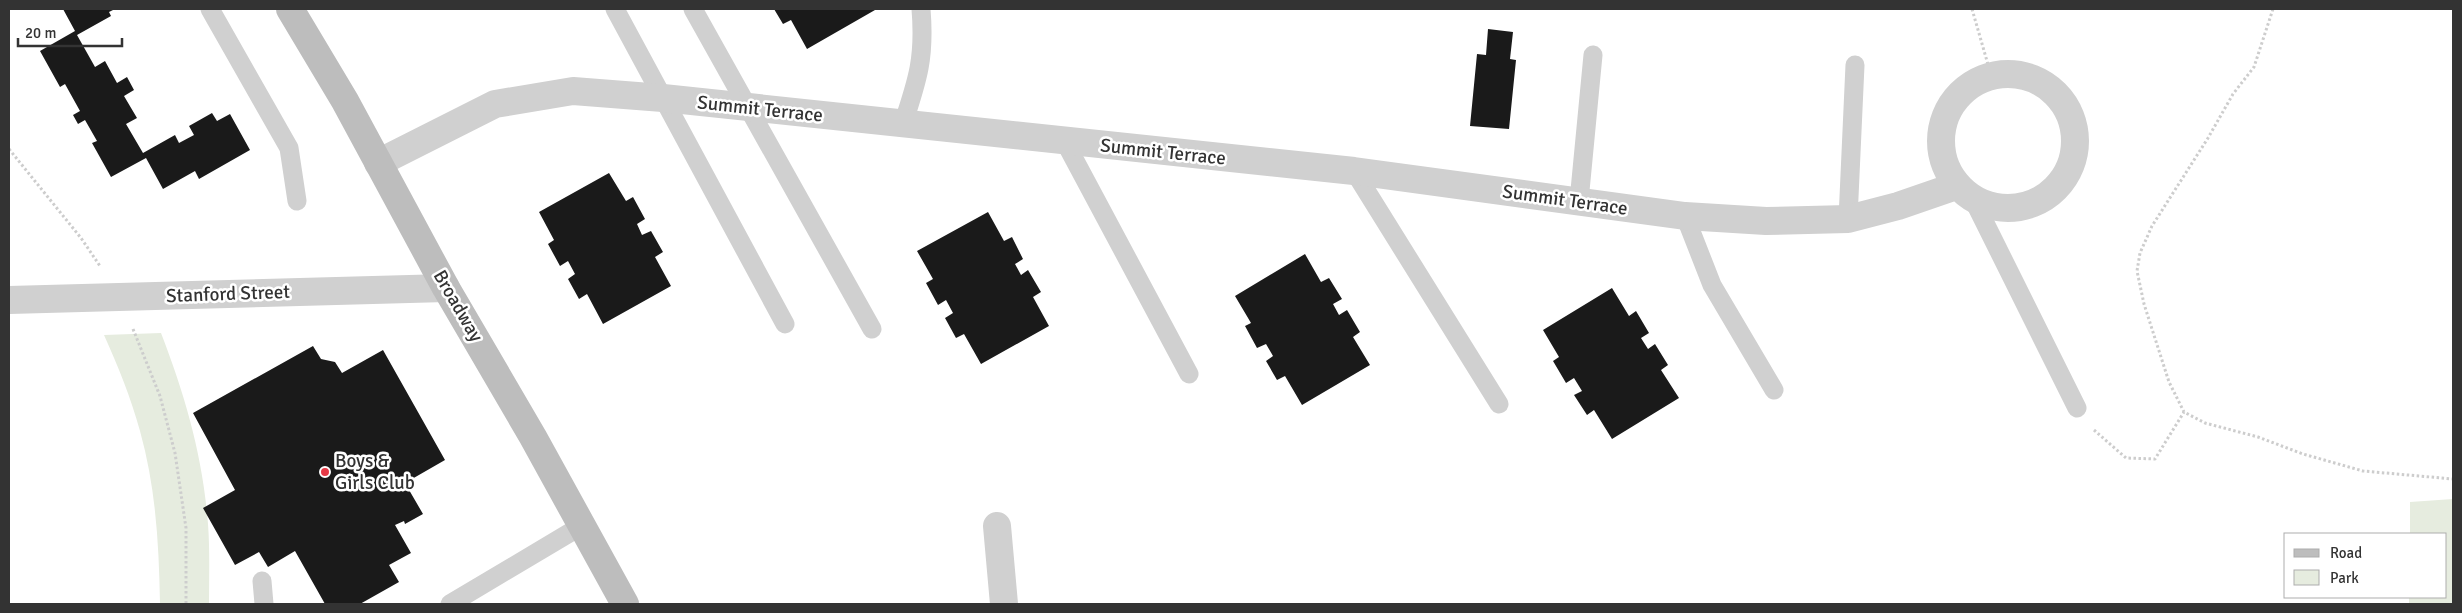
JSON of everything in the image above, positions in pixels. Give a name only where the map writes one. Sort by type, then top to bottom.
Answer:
[{"type":"main road","name":"Broadway","points":[[290,9],[345,101],[446,288],[533,437],[625,604]]},
{"type":"street","points":[[2005,73],[2028,76],[2057,93],[2073,118],[2076,149],[2064,180],[2040,202],[2022,208],[1999,209],[1965,193],[1942,160],[1941,127],[1947,112],[1960,92],[1991,75],[2005,73]]},
{"type":"street","name":"Summit Terrace","points":[[378,162],[495,104],[573,91],[663,98],[748,109],[1354,171],[1685,216],[1766,221],[1848,219],[1898,206],[1965,193]]},
{"type":"street","name":"Stanford Street","points":[[9,300],[446,288]]},
{"type":"street","points":[[997,526],[1004,604]]},
{"type":"lane","points":[[210,9],[289,148],[297,201]]},
{"type":"lane","points":[[615,9],[785,324]]},
{"type":"lane","points":[[693,9],[872,329]]},
{"type":"lane","points":[[903,124],[920,75],[924,42],[922,9]]},
{"type":"lane","points":[[1579,201],[1593,55]]},
{"type":"lane","points":[[1848,219],[1855,65]]},
{"type":"lane","points":[[1065,142],[1189,374]]},
{"type":"lane","points":[[1354,171],[1500,404]]},
{"type":"lane","points":[[1965,193],[2077,408]]},
{"type":"lane","points":[[1685,216],[1712,286],[1774,390]]},
{"type":"lane","points":[[450,604],[581,526]]},
{"type":"lane","points":[[262,581],[264,604]]},
{"type":"path","points":[[1972,9],[1991,75]]},
{"type":"path","points":[[2273,9],[2254,68],[2233,94],[2208,138],[2152,226],[2140,253],[2137,271],[2144,304],[2169,382],[2184,412],[2205,423],[2258,437],[2303,454],[2363,471],[2453,479]]},
{"type":"path","points":[[9,149],[81,238]]},
{"type":"path","points":[[137,340],[160,396],[176,453],[186,528],[186,604]]},
{"type":"path","points":[[2077,408],[2090,428],[2105,438],[2126,458],[2155,460],[2184,412]]},
{"type":"green space","points":[[161,333],[192,427],[202,475],[209,534],[209,604],[160,604],[156,517],[150,474],[128,394],[104,335]]},
{"type":"green space","points":[[2453,499],[2453,604],[2409,604],[2409,598],[2447,598],[2447,533],[2410,533],[2410,502]]},
{"type":"building","points":[[63,9],[115,9],[109,12],[111,16],[77,35],[95,67],[105,61],[117,83],[127,77],[134,90],[124,96],[137,118],[126,124],[143,153],[175,135],[179,143],[194,135],[189,126],[212,113],[217,121],[230,114],[250,150],[199,179],[195,171],[163,189],[146,158],[111,177],[92,143],[97,141],[85,120],[78,124],[73,115],[80,111],[65,84],[60,87],[40,51],[75,31]]},
{"type":"building","points":[[774,9],[875,10],[807,49],[791,20],[783,24]]},
{"type":"building","points":[[1488,29],[1513,32],[1510,59],[1516,60],[1509,129],[1470,126],[1477,54],[1486,55]]},
{"type":"building","points":[[609,173],[626,201],[633,197],[645,219],[637,224],[642,235],[651,231],[663,252],[655,257],[671,286],[603,324],[587,294],[579,299],[568,279],[575,274],[568,261],[560,266],[548,244],[554,240],[539,212]]},
{"type":"building","points":[[988,212],[1004,241],[1012,237],[1023,259],[1015,264],[1021,275],[1028,270],[1041,292],[1033,297],[1049,326],[981,364],[964,334],[956,338],[945,318],[953,313],[946,300],[938,305],[926,283],[933,279],[917,251]]},
{"type":"building","points":[[1305,254],[1321,282],[1329,278],[1342,299],[1333,304],[1339,315],[1347,310],[1360,332],[1353,337],[1370,365],[1302,405],[1285,376],[1277,380],[1266,361],[1273,356],[1266,344],[1257,348],[1245,326],[1251,323],[1235,296]]},
{"type":"building","points":[[1612,288],[1629,316],[1636,311],[1649,333],[1641,338],[1648,349],[1655,344],[1668,365],[1661,370],[1679,398],[1612,439],[1594,410],[1587,415],[1574,395],[1582,391],[1574,378],[1566,383],[1553,361],[1559,357],[1543,330]]},
{"type":"building","name":"Boys & Girls Club","points":[[313,346],[321,359],[335,362],[342,373],[383,350],[445,460],[405,483],[423,514],[405,524],[404,521],[395,525],[411,553],[389,565],[399,582],[360,604],[325,604],[295,551],[268,567],[259,552],[235,565],[203,508],[235,490],[193,413]]},
{"type":"place","name":"Boys & Girls Club","points":[[325,472]]}]
